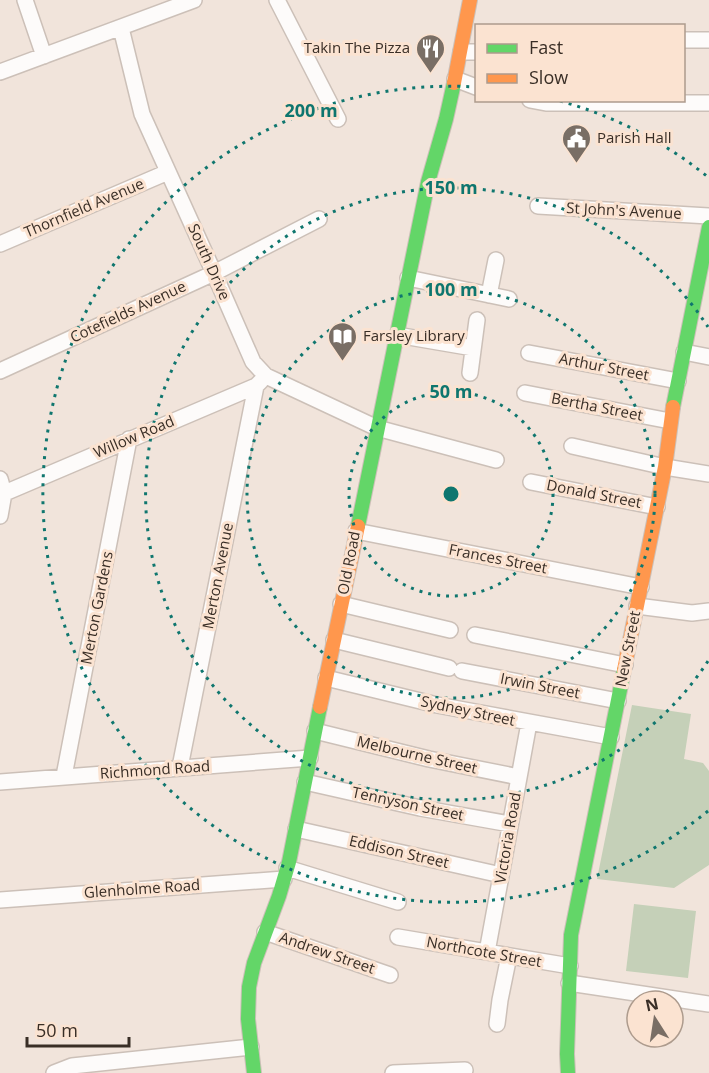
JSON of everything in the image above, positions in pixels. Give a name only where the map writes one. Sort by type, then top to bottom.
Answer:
[{"type":"main road","name":"Old Road","points":[[254,1073],[249,990],[253,962],[279,896],[297,829],[315,731],[428,182],[455,79],[469,52],[470,0]]},
{"type":"main road","name":"New Street","points":[[568,1073],[571,935],[665,467],[670,421],[709,228]]},
{"type":"street","points":[[26,0],[44,56]]},
{"type":"street","points":[[0,72],[121,28],[158,7],[194,0]]},
{"type":"street","points":[[277,0],[338,119]]},
{"type":"street","name":"South Drive","points":[[121,28],[142,114],[261,381],[377,428],[496,460]]},
{"type":"street","points":[[685,40],[709,40]]},
{"type":"street","points":[[455,79],[475,86]]},
{"type":"street","points":[[541,102],[709,103]]},
{"type":"street","name":"Thornfield Avenue","points":[[0,244],[168,172]]},
{"type":"street","name":"St John's Avenue","points":[[538,206],[709,216]]},
{"type":"street","name":"Cotefields Avenue","points":[[0,371],[214,273],[319,219]]},
{"type":"street","points":[[489,295],[496,260]]},
{"type":"street","points":[[408,278],[509,299]]},
{"type":"street","points":[[470,373],[477,320]]},
{"type":"street","points":[[397,335],[473,348]]},
{"type":"street","name":"Arthur Street","points":[[529,352],[678,381]]},
{"type":"street","points":[[684,352],[709,357]]},
{"type":"street","name":"Willow Road","points":[[2,489],[129,440],[261,381]]},
{"type":"street","name":"Merton Avenue","points":[[180,767],[261,381]]},
{"type":"street","name":"Bertha Street","points":[[525,393],[670,421]]},
{"type":"street","name":"Merton Gardens","points":[[64,776],[129,440]]},
{"type":"street","points":[[572,446],[665,467],[709,474]]},
{"type":"street","name":"Donald Street","points":[[531,482],[657,507]]},
{"type":"street","points":[[0,516],[2,489]]},
{"type":"street","name":"Frances Street","points":[[356,531],[641,587]]},
{"type":"street","points":[[341,604],[450,630]]},
{"type":"street","points":[[637,606],[692,613],[709,611]]},
{"type":"street","points":[[475,635],[625,665]]},
{"type":"street","name":"Irwin Street","points":[[334,640],[455,670],[618,701]]},
{"type":"street","name":"Sydney Street","points":[[326,678],[436,705],[611,737]]},
{"type":"street","name":"Victoria Road","points":[[487,952],[529,723]]},
{"type":"street","name":"Melbourne Street","points":[[315,731],[429,759],[519,777]]},
{"type":"street","name":"Richmond Road","points":[[0,782],[310,758]]},
{"type":"street","name":"Tennyson Street","points":[[305,782],[420,808],[510,824]]},
{"type":"street","name":"Eddison Street","points":[[297,829],[501,875]]},
{"type":"street","points":[[286,873],[398,902]]},
{"type":"street","name":"Glenholme Road","points":[[0,900],[286,873]]},
{"type":"street","name":"Andrew Street","points":[[265,932],[390,975]]},
{"type":"street","name":"Northcote Street","points":[[398,937],[570,966]]},
{"type":"street","points":[[497,1024],[509,956]]},
{"type":"street","points":[[569,983],[709,1004]]},
{"type":"street","points":[[54,1073],[72,1066],[118,1060],[144,1066],[251,1047]]},
{"type":"street","points":[[393,1073],[465,1071]]},
{"type":"green space","points":[[632,705],[691,714],[684,759],[703,763],[709,771],[709,865],[674,888],[597,879]]},
{"type":"green space","points":[[634,904],[696,911],[688,978],[626,971]]},
{"type":"traffic: fast","points":[[358,526],[428,182],[454,83]]},
{"type":"traffic: fast","points":[[673,407],[709,227]]},
{"type":"traffic: fast","points":[[568,1073],[571,935],[624,670]]},
{"type":"traffic: fast","points":[[254,1073],[248,1019],[249,987],[254,963],[289,862],[320,707]]},
{"type":"traffic: slow","points":[[454,83],[470,0]]},
{"type":"traffic: slow","points":[[624,670],[665,467],[673,407]]},
{"type":"traffic: slow","points":[[320,707],[358,526]]},
{"type":"place","name":"Takin The Pizza","points":[[431,74]]},
{"type":"place","name":"Parish Hall","points":[[576,164]]},
{"type":"place","name":"Farsley Library","points":[[342,362]]}]
